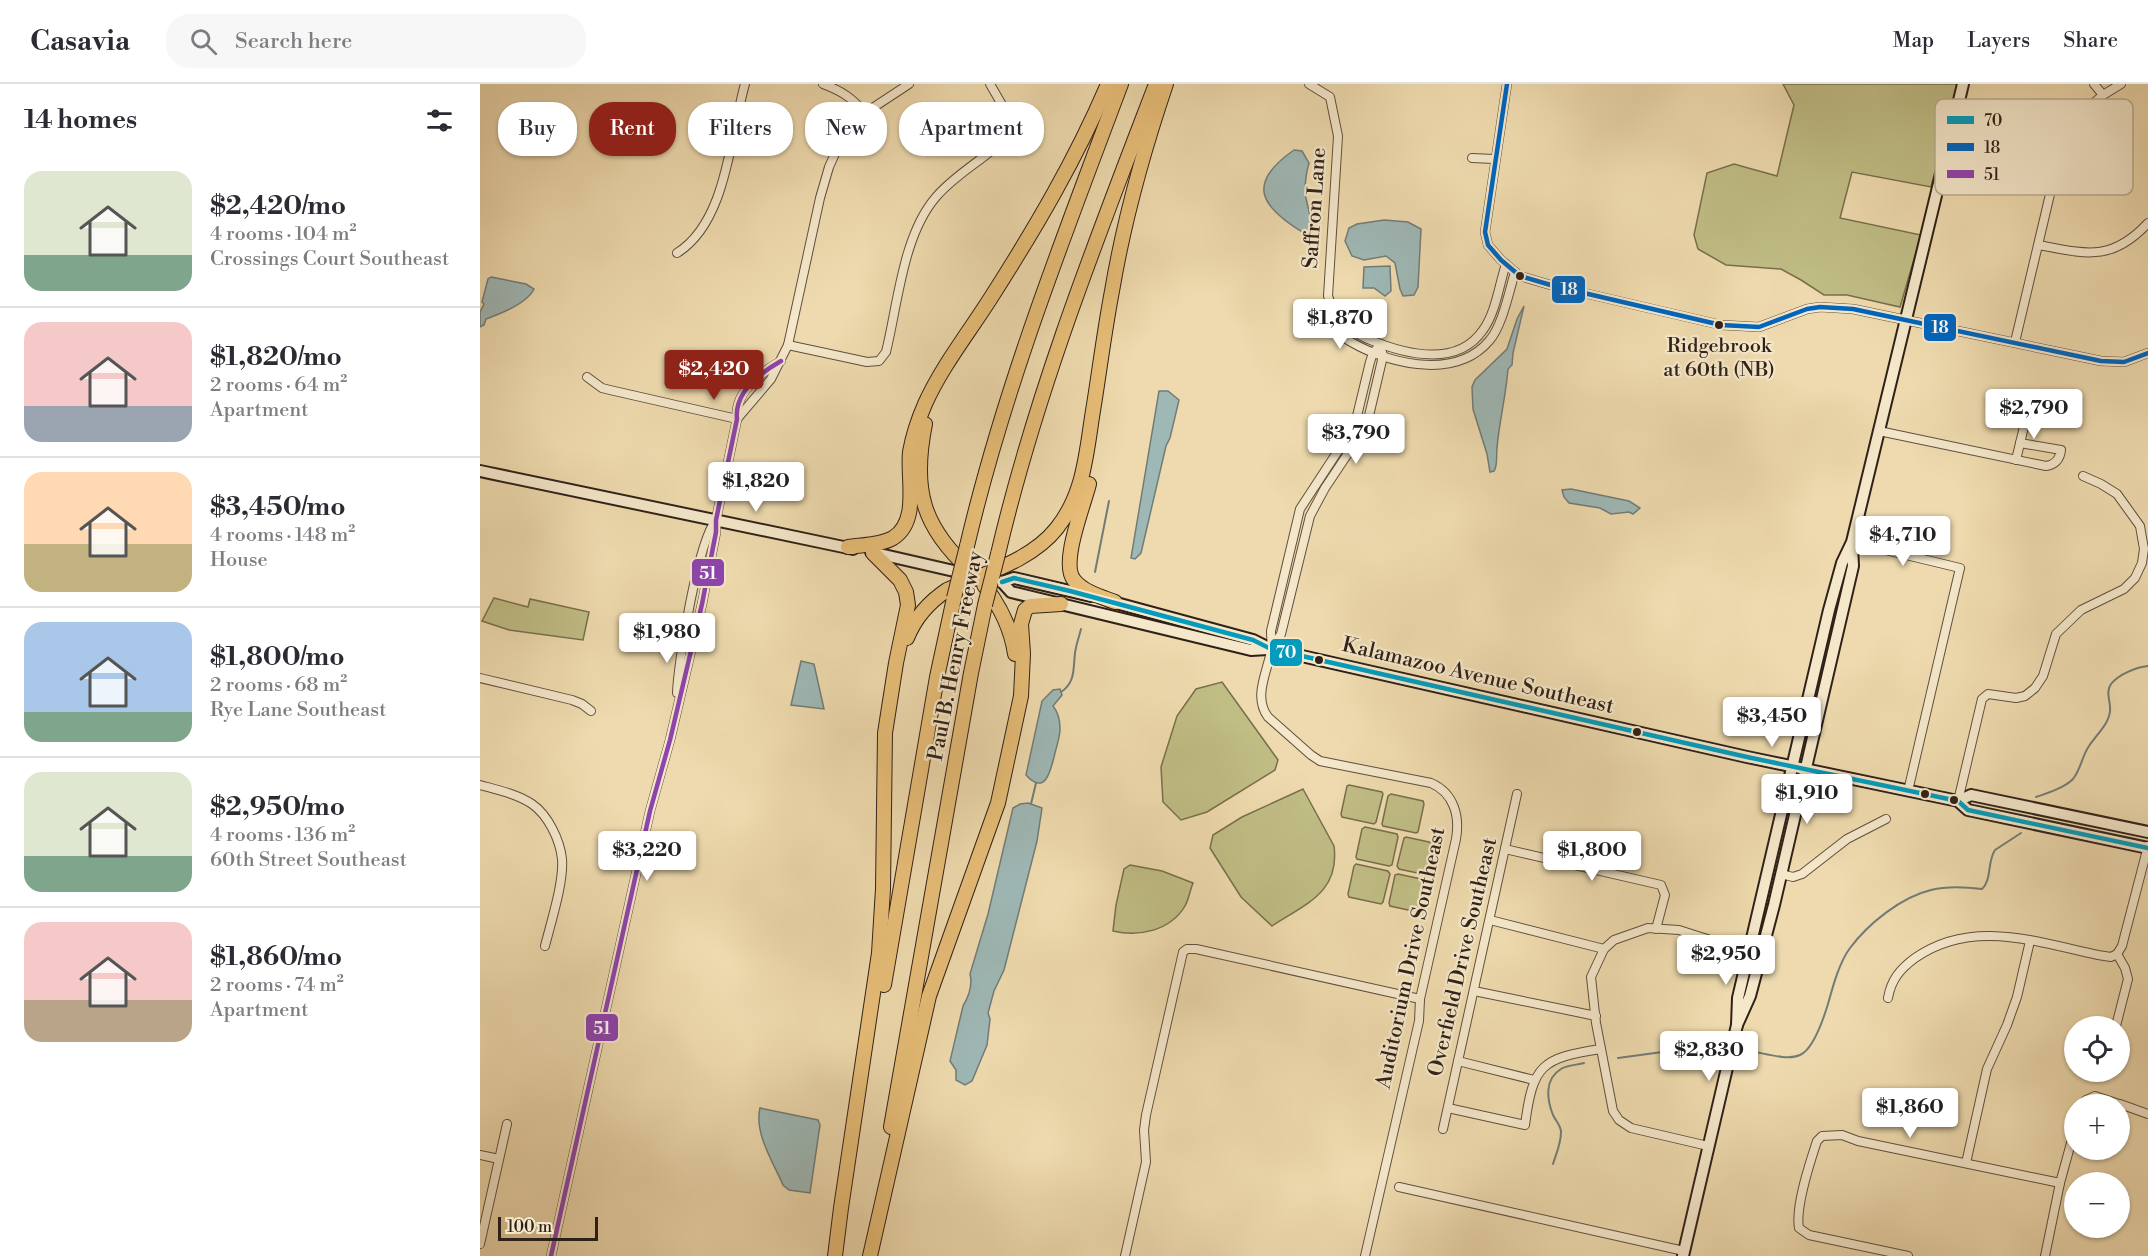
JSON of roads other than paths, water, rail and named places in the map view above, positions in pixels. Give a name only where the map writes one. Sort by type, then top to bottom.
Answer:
[{"type":"highway","points":[[848,548],[888,540],[897,535],[905,526],[909,513],[910,454],[915,428],[936,383],[1051,202],[1079,149],[1108,84]]},
{"type":"highway","name":"Paul B. Henry Freeway","points":[[836,1256],[938,677],[954,598],[988,460],[1023,349],[1121,84]]},
{"type":"highway","name":"Paul B. Henry Freeway","points":[[869,1256],[971,673],[985,605],[1020,465],[1049,371],[1156,84]]},
{"type":"highway","points":[[892,686],[914,623],[939,595],[1033,550],[1053,533],[1068,512],[1083,475],[1112,292],[1127,216],[1145,150],[1167,84]]},
{"type":"highway","points":[[966,339],[928,412],[922,438],[920,476],[924,505],[934,530],[953,555],[977,577],[997,602],[1012,637],[1018,681],[1013,732]]},
{"type":"highway","points":[[1100,369],[1091,475],[1069,566],[1071,576],[1078,585],[1115,602]]},
{"type":"highway","points":[[836,1256],[880,943],[885,733],[908,598],[900,580],[873,553]]},
{"type":"highway","points":[[869,1256],[937,970],[998,803],[1022,690],[1021,624],[1025,610],[1038,604],[1061,604]]},
{"type":"main road","points":[[1959,99],[1963,84]]},
{"type":"main road","points":[[1737,1026],[1738,998],[1820,644],[1842,563],[1852,542],[1937,195]]},
{"type":"main road","name":"Kalamazoo Avenue Southeast","points":[[480,471],[977,577],[1002,582],[1014,578],[1115,602],[1253,640],[1271,649],[1791,767],[1958,801],[1968,810],[1993,816],[2147,847]]},
{"type":"main road","points":[[1683,1254],[1737,1026],[1750,996],[1776,897],[1853,566],[1852,542]]},
{"type":"main road","name":"Kalamazoo Avenue Southeast","points":[[1002,582],[1011,591],[1061,604],[1251,650],[1271,649]]},
{"type":"main road","points":[[1820,644],[1829,650],[1831,660]]},
{"type":"main road","name":"Kalamazoo Avenue Southeast","points":[[1958,801],[1971,795],[2148,832]]},
{"type":"main road","points":[[1993,816],[1996,807],[2006,802]]},
{"type":"main road","points":[[2067,831],[2079,828],[2118,836],[2123,833],[2124,827]]},
{"type":"main road","points":[[1767,869],[1770,892],[1776,897]]},
{"type":"street","points":[[676,253],[687,246],[711,214],[721,189],[745,84]]},
{"type":"street","points":[[823,84],[841,90],[856,102]]},
{"type":"street","points":[[882,102],[909,84]]},
{"type":"street","points":[[788,345],[867,362],[879,361],[886,352],[907,258],[920,220],[937,196],[1012,130],[1009,117],[990,84]]},
{"type":"street","name":"Saffron Lane","points":[[1309,84],[1330,98],[1338,136],[1328,296],[1344,337],[1373,353],[1418,364],[1455,362],[1475,354],[1489,342],[1498,327],[1515,272]]},
{"type":"street","points":[[1506,84],[1485,232],[1488,244],[1520,276],[1721,326],[1759,327],[1807,309],[1820,307],[1853,309],[2101,361],[2124,362],[2148,353]]},
{"type":"street","points":[[2094,84],[2103,95]]},
{"type":"street","points":[[2099,99],[2121,84]]},
{"type":"street","points":[[737,419],[771,379],[788,345],[828,167],[834,156]]},
{"type":"street","points":[[1472,158],[1494,159]]},
{"type":"street","points":[[2015,342],[2050,195]]},
{"type":"street","points":[[2039,245],[2075,252],[2094,253],[2113,250],[2135,237],[2148,223]]},
{"type":"street","points":[[1337,320],[1360,335],[1381,344],[1422,354],[1445,355],[1469,344],[1482,331],[1488,321],[1506,264]]},
{"type":"street","points":[[1271,649],[1270,631],[1300,509],[1352,431],[1366,372],[1373,353],[1381,344]]},
{"type":"street","points":[[1271,649],[1281,634],[1313,507],[1368,420],[1383,356],[1381,344]]},
{"type":"street","points":[[551,1256],[650,811],[670,740],[677,703],[680,665],[698,570],[708,530],[716,520],[737,419],[736,408],[748,388],[766,370],[781,361]]},
{"type":"street","points":[[587,377],[602,388],[737,419]]},
{"type":"street","points":[[2016,460],[2027,414]]},
{"type":"street","points":[[1880,431],[2046,466],[2052,465],[2060,455],[2061,450],[2020,443]]},
{"type":"street","points":[[1958,801],[1982,699],[1988,694],[2016,698],[2025,696],[2036,688],[2043,676],[2056,634],[2080,610],[2109,594],[2124,589],[2135,578],[2142,563],[2144,549],[2140,526],[2117,494],[2083,476]]},
{"type":"street","points":[[1852,542],[1960,568],[1908,791]]},
{"type":"street","name":"Auditorium Drive Southeast","points":[[1271,649],[1261,692],[1262,708],[1268,717],[1311,755],[1325,762],[1426,781],[1440,787],[1448,795],[1454,807],[1458,824],[1420,999],[1419,1021],[1365,1256]]},
{"type":"street","points":[[480,678],[572,699],[591,711]]},
{"type":"street","points":[[480,787],[520,797],[534,805],[545,817],[555,836],[562,860],[546,946]]},
{"type":"street","name":"Overfield Drive Southeast","points":[[1443,1129],[1517,794]]},
{"type":"street","points":[[1781,874],[1793,877],[1802,874],[1846,839],[1886,819]]},
{"type":"street","points":[[1888,998],[1891,984],[1900,971],[1924,952],[1967,936],[1992,934],[2097,956],[2111,957],[2118,954],[2147,847]]},
{"type":"street","points":[[1505,849],[1661,885],[1665,895],[1656,929]]},
{"type":"street","points":[[1490,920],[1604,949]]},
{"type":"street","points":[[1708,1146],[1631,1128],[1619,1120],[1613,1111],[1591,977],[1604,949],[1614,940],[1648,928],[1678,930],[1748,952]]},
{"type":"street","points":[[1966,1163],[1987,1069],[2017,997],[2030,941]]},
{"type":"street","points":[[1125,1256],[1146,1161],[1144,1130],[1146,1115],[1180,957],[1183,952],[1191,949],[1207,952],[1420,999]]},
{"type":"street","points":[[2118,954],[2128,979],[2119,1016]]},
{"type":"street","points":[[1474,991],[1596,1016]]},
{"type":"street","points":[[1448,1108],[1525,1125],[1534,1080],[1542,1068],[1554,1059],[1601,1049]]},
{"type":"street","points":[[1458,1061],[1534,1080]]},
{"type":"street","points":[[2130,1108],[2148,1114]]},
{"type":"street","points":[[480,1244],[507,1124]]},
{"type":"street","points":[[1908,1256],[1809,1235],[1799,1228],[1798,1220],[1805,1182],[1817,1142],[1822,1137],[1842,1135],[1858,1141],[2060,1183]]},
{"type":"street","points":[[480,1155],[499,1159]]},
{"type":"street","points":[[2045,1256],[2066,1160]]},
{"type":"street","points":[[1399,1187],[1683,1254]]},
{"type":"water","points":[[1294,150],[1302,151],[1309,163],[1305,189],[1311,229],[1304,233],[1277,214],[1264,194],[1264,184],[1269,174]]},
{"type":"water","points":[[1384,220],[1408,222],[1421,229],[1418,287],[1414,295],[1403,296],[1395,263],[1386,256],[1364,260],[1352,256],[1345,241],[1349,228],[1357,224]]},
{"type":"water","points":[[1390,266],[1391,291],[1385,296],[1374,288],[1363,288],[1364,267]]},
{"type":"water","points":[[491,277],[526,284],[534,289],[519,304],[486,319],[484,325],[480,327],[480,312],[484,304],[482,302],[488,279]]},
{"type":"water","points":[[1524,306],[1512,365],[1508,369],[1496,466],[1494,471],[1490,472],[1473,409],[1472,387],[1475,380],[1507,349]]},
{"type":"water","points":[[1159,391],[1168,391],[1179,400],[1141,553],[1135,559],[1131,558]]},
{"type":"water","points":[[1571,489],[1629,501],[1640,508],[1633,514],[1629,512],[1611,514],[1600,508],[1569,503],[1562,490]]},
{"type":"water","points":[[801,661],[814,664],[824,709],[791,705]]},
{"type":"water","points":[[1060,689],[1062,695],[1053,706],[1060,722],[1058,741],[1049,773],[1043,782],[1038,783],[1026,775],[1042,701],[1053,690]]},
{"type":"water","points":[[1028,803],[1042,808],[1037,841],[1004,970],[994,991],[988,1013],[990,1019],[987,1045],[972,1081],[965,1085],[956,1080],[956,1070],[950,1061],[963,1006],[970,991],[970,974],[988,914],[1013,808]]},
{"type":"water","points":[[760,1108],[818,1120],[820,1125],[810,1193],[789,1190],[783,1185],[762,1137]]},
{"type":"waterway","points":[[1095,572],[1109,501]]},
{"type":"waterway","points":[[1061,692],[1071,679],[1081,629]]},
{"type":"waterway","points":[[2036,797],[2061,788],[2073,779],[2087,750],[2109,716],[2108,691],[2111,684],[2128,672],[2148,666]]},
{"type":"waterway","points":[[1031,804],[1036,783]]},
{"type":"waterway","points":[[1750,1051],[1789,1057],[1805,1052],[1814,1040],[1821,1024],[1843,961],[1850,948],[1866,930],[1897,905],[1920,894],[1950,887],[1982,889],[1987,881],[1995,850],[2021,833]]},
{"type":"waterway","points":[[1618,1058],[1714,1045]]},
{"type":"waterway","points":[[1553,1164],[1561,1132],[1549,1103],[1549,1084],[1561,1069],[1584,1063]]},
{"type":"place","name":"Ridgebrook at 60th (NB)","points":[[1719,325]]}]
